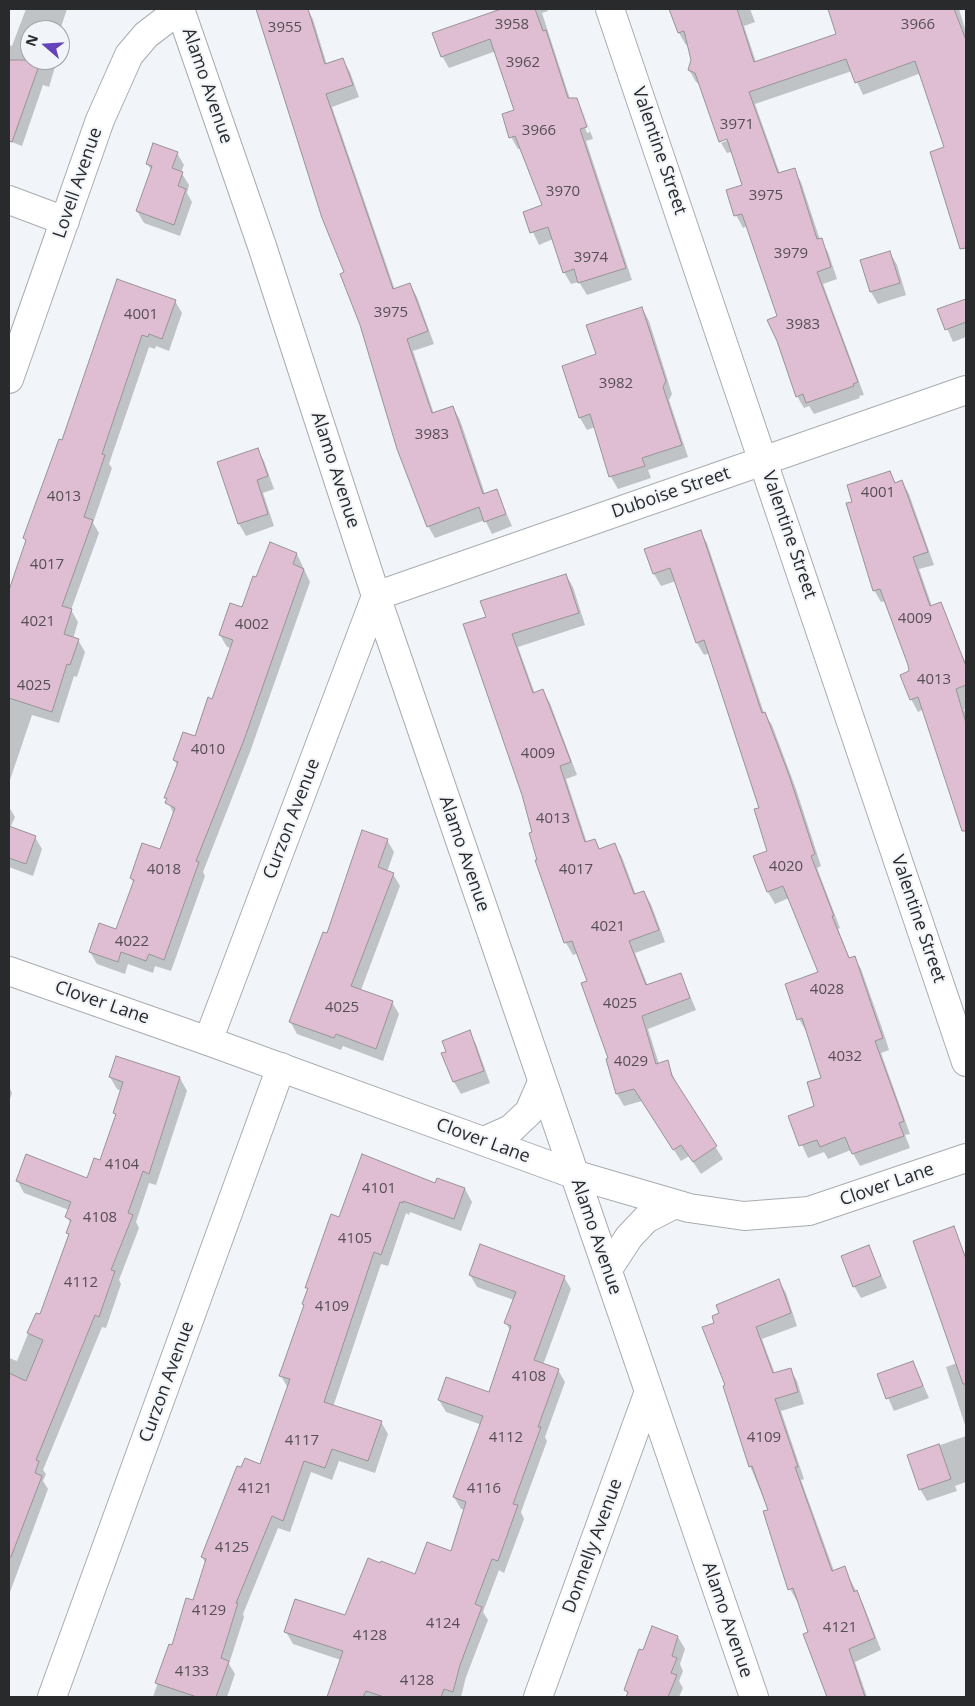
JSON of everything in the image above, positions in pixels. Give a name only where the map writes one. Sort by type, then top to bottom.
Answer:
[{"type":"street","name":"Lovell Avenue","points":[[9,378],[100,120],[129,55],[146,35],[180,9]]},
{"type":"street","name":"Alamo Avenue","points":[[180,9],[262,246],[376,596],[542,1082],[576,1175],[648,1394],[754,1697]]},
{"type":"street","name":"Valentine Street","points":[[610,9],[966,1062]]},
{"type":"street","points":[[9,200],[65,221]]},
{"type":"street","name":"Duboise Street","points":[[376,596],[966,390]]},
{"type":"street","name":"Curzon Avenue","points":[[208,1041],[376,596]]},
{"type":"street","name":"Clover Lane","points":[[9,971],[281,1067],[576,1175],[675,1204],[744,1216],[809,1211],[966,1158]]},
{"type":"street","name":"Curzon Avenue","points":[[52,1697],[281,1067]]},
{"type":"street","points":[[484,1141],[511,1129],[529,1112],[542,1082]]},
{"type":"street","points":[[608,1269],[629,1237],[646,1219],[675,1204]]},
{"type":"street","name":"Donnelly Avenue","points":[[538,1697],[648,1394]]},
{"type":"building","points":[[256,9],[308,9],[325,64],[343,58],[353,85],[326,94],[393,289],[410,283],[428,331],[407,339],[432,413],[453,406],[483,494],[497,489],[506,514],[484,522],[479,507],[427,527],[397,449],[360,325],[340,274],[344,272],[322,218]]},
{"type":"building","points":[[501,9],[535,9],[543,31],[546,30],[568,98],[577,98],[587,127],[580,129],[626,268],[578,283],[574,269],[563,273],[548,227],[530,233],[523,212],[542,205],[515,136],[509,138],[502,114],[514,110],[490,39],[441,57],[432,33]]},
{"type":"building","points":[[669,9],[737,9],[754,62],[836,34],[828,9],[954,9],[966,40],[966,248],[960,249],[930,152],[944,147],[915,61],[855,83],[846,59],[749,92],[778,173],[795,168],[817,239],[822,238],[831,267],[817,272],[858,382],[853,384],[854,386],[806,403],[803,394],[796,397],[777,341],[767,320],[777,316],[742,214],[734,216],[726,190],[742,185],[727,139],[719,142],[695,73],[688,70],[691,60],[684,31],[678,33]]},
{"type":"building","points":[[9,60],[20,60],[20,70],[37,70],[12,142],[9,141]]},
{"type":"building","points":[[153,143],[178,152],[172,168],[183,172],[178,186],[186,189],[174,225],[136,211],[152,166],[146,164]]},
{"type":"building","points":[[890,251],[900,283],[870,292],[860,260]]},
{"type":"building","points":[[117,279],[176,300],[162,339],[149,334],[148,337],[142,335],[102,454],[105,455],[84,517],[93,520],[62,606],[72,609],[64,634],[79,639],[70,665],[67,664],[52,712],[9,698],[9,590],[26,540],[23,538],[59,439],[62,440]]},
{"type":"building","points":[[966,299],[966,322],[945,330],[937,309]]},
{"type":"building","points":[[642,307],[666,381],[663,387],[682,445],[642,458],[645,466],[609,477],[590,414],[579,418],[562,366],[596,354],[586,325]]},
{"type":"building","points":[[258,448],[268,476],[257,480],[268,514],[238,524],[217,462]]},
{"type":"building","points":[[890,471],[895,483],[902,480],[928,552],[913,557],[930,606],[941,602],[966,666],[966,685],[956,689],[966,723],[966,831],[962,831],[918,697],[910,700],[900,675],[909,671],[908,665],[880,589],[873,591],[846,503],[852,502],[847,485]]},
{"type":"building","points":[[701,530],[762,713],[765,712],[789,775],[815,854],[811,856],[834,916],[832,916],[849,958],[855,956],[883,1038],[875,1041],[904,1121],[899,1123],[904,1136],[852,1154],[845,1137],[820,1147],[817,1140],[799,1146],[788,1116],[814,1106],[807,1082],[821,1078],[802,1018],[797,1020],[785,984],[818,972],[783,886],[767,892],[753,856],[767,851],[754,809],[759,808],[704,640],[696,643],[670,568],[653,574],[644,549]]},
{"type":"building","points":[[270,542],[297,553],[293,564],[304,569],[244,740],[196,861],[199,862],[164,960],[149,954],[146,961],[121,952],[118,962],[89,952],[99,923],[116,929],[134,880],[130,878],[142,843],[160,849],[175,808],[165,803],[167,798],[164,798],[178,762],[173,760],[183,732],[195,736],[208,697],[212,699],[233,640],[219,635],[230,603],[242,607],[253,576],[256,577]]},
{"type":"building","points":[[566,574],[579,613],[512,634],[533,693],[543,689],[571,762],[560,766],[585,842],[595,839],[599,849],[615,843],[634,894],[644,891],[659,930],[629,941],[646,985],[681,973],[690,998],[642,1016],[656,1064],[668,1060],[672,1076],[717,1146],[693,1162],[681,1145],[673,1150],[634,1089],[616,1094],[606,1059],[608,1058],[581,983],[587,981],[572,941],[564,943],[535,860],[537,860],[529,833],[532,832],[522,795],[463,624],[486,617],[480,601]]},
{"type":"building","points":[[9,826],[36,836],[26,864],[9,858]]},
{"type":"building","points":[[362,830],[388,839],[378,867],[394,873],[351,986],[393,1001],[376,1049],[336,1034],[334,1038],[289,1022],[323,932],[327,933]]},
{"type":"building","points":[[470,1030],[484,1071],[453,1082],[441,1053],[446,1052],[442,1041]]},
{"type":"building","points":[[116,1056],[180,1077],[149,1174],[143,1171],[128,1213],[133,1215],[111,1270],[115,1271],[99,1317],[95,1315],[36,1460],[39,1461],[35,1473],[42,1476],[11,1557],[9,1557],[9,1373],[26,1381],[43,1340],[27,1333],[36,1313],[40,1314],[69,1234],[66,1233],[71,1220],[65,1217],[71,1202],[16,1181],[26,1154],[87,1178],[94,1158],[100,1160],[116,1114],[113,1113],[123,1082],[109,1077]]},
{"type":"building","points":[[362,1154],[435,1183],[437,1178],[465,1188],[454,1219],[403,1201],[403,1203],[400,1202],[381,1255],[374,1252],[324,1402],[382,1421],[368,1461],[332,1449],[325,1468],[304,1461],[283,1521],[272,1516],[236,1603],[238,1603],[221,1658],[229,1661],[216,1697],[197,1697],[155,1683],[169,1644],[172,1645],[186,1598],[193,1600],[206,1559],[201,1557],[237,1466],[241,1467],[245,1458],[260,1464],[290,1379],[279,1376],[304,1305],[302,1304],[308,1288],[305,1288],[331,1214],[339,1217]]},
{"type":"building","points":[[954,1226],[966,1259],[966,1384],[963,1384],[913,1241]]},
{"type":"building","points":[[480,1244],[565,1276],[534,1360],[559,1369],[538,1427],[541,1427],[513,1504],[518,1505],[498,1561],[492,1559],[475,1604],[482,1607],[460,1665],[453,1692],[444,1689],[441,1697],[384,1697],[366,1691],[363,1697],[327,1697],[343,1651],[284,1632],[295,1599],[345,1615],[368,1558],[415,1574],[427,1542],[451,1551],[466,1502],[453,1497],[483,1416],[438,1400],[446,1377],[489,1392],[511,1326],[504,1323],[516,1292],[469,1275]]},
{"type":"building","points":[[869,1245],[881,1276],[853,1287],[841,1256]]},
{"type":"building","points":[[779,1279],[791,1313],[756,1327],[773,1373],[791,1368],[798,1392],[775,1399],[798,1467],[795,1467],[832,1571],[845,1566],[854,1592],[857,1590],[875,1638],[849,1649],[865,1697],[827,1697],[803,1634],[808,1632],[793,1588],[788,1590],[763,1511],[768,1510],[752,1466],[749,1467],[723,1386],[725,1385],[702,1327],[714,1323],[712,1316],[719,1313],[716,1305]]},
{"type":"building","points":[[913,1361],[923,1386],[886,1399],[877,1374]]},
{"type":"building","points":[[939,1444],[951,1479],[919,1490],[907,1455]]},
{"type":"building","points":[[652,1626],[678,1636],[672,1656],[677,1658],[671,1673],[677,1675],[668,1697],[626,1697],[628,1692],[624,1690],[639,1649],[643,1650]]}]
